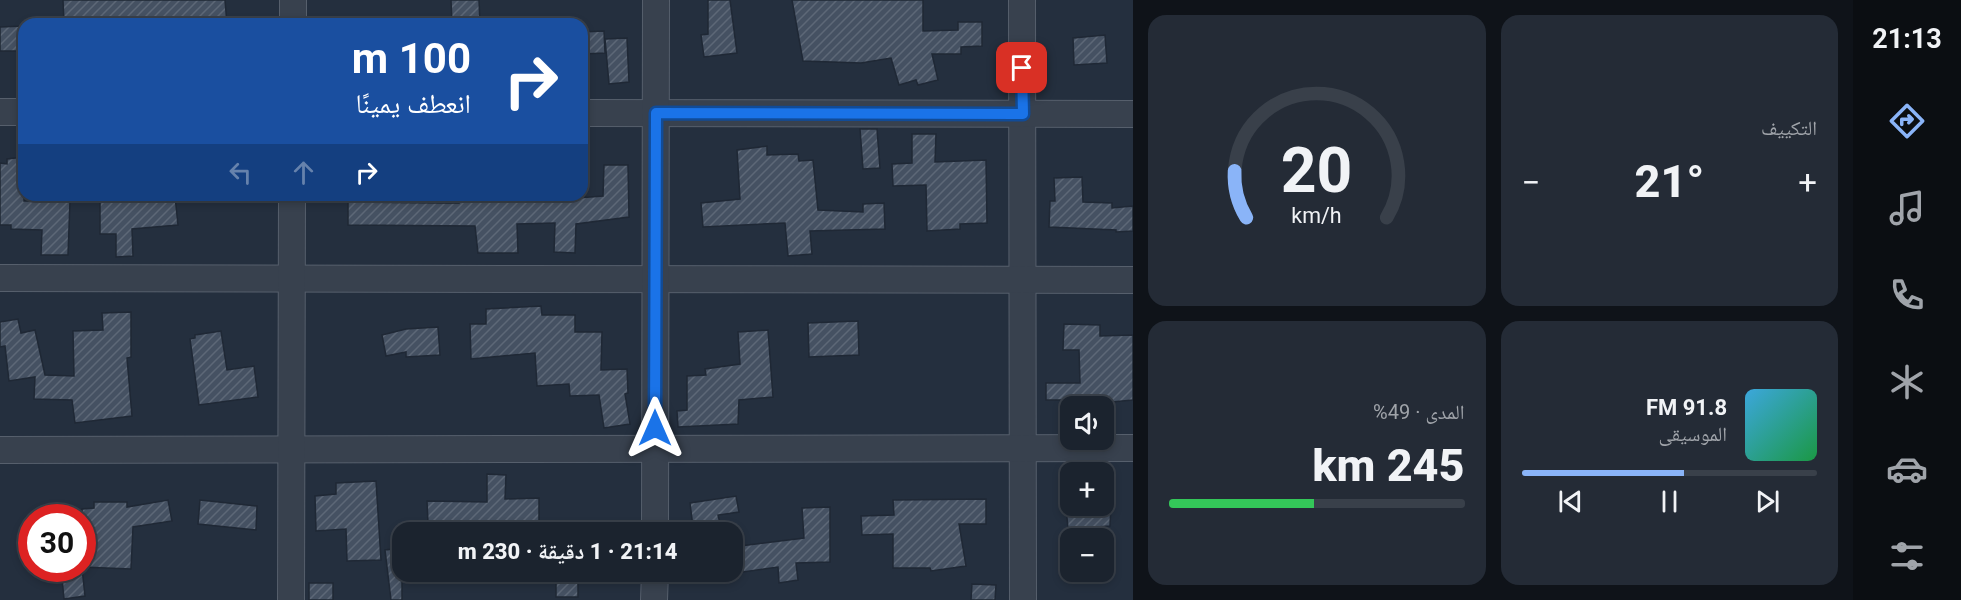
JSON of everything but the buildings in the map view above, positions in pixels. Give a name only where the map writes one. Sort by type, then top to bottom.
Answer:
[{"type":"street","points":[[293,0],[293,18]]},
{"type":"street","points":[[655,522],[656,0]]},
{"type":"street","points":[[1022,0],[1023,600]]},
{"type":"street","points":[[0,112],[18,112]]},
{"type":"street","points":[[588,113],[1133,114]]},
{"type":"street","points":[[291,600],[292,201]]},
{"type":"street","points":[[0,278],[1133,280]]},
{"type":"street","points":[[0,450],[1133,448]]},
{"type":"street","points":[[654,600],[655,582]]},
{"type":"route","points":[[655,428],[656,113],[1023,114],[1022,68]]}]
